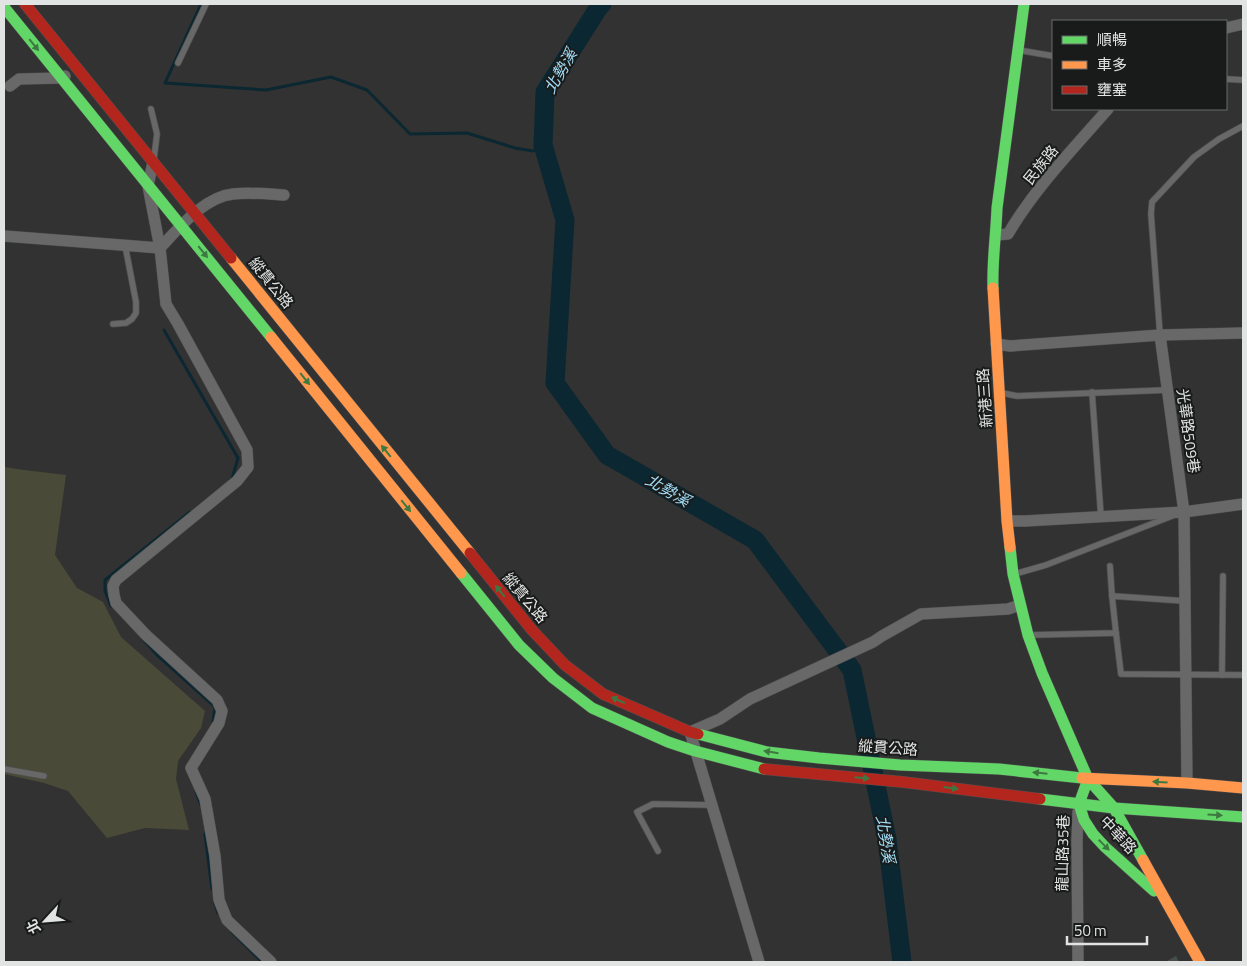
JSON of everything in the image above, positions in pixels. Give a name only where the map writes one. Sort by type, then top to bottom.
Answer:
[{"type":"main road","name":"縱貫公路","points":[[25,4],[532,630],[565,665],[603,694],[690,732],[767,752],[900,765],[1000,769],[1088,779],[1187,783],[1243,788]]},
{"type":"main road","name":"新港三路","points":[[1024,4],[997,208],[992,270],[1007,521],[1013,574],[1028,635],[1042,673],[1088,779]]},
{"type":"main road","points":[[4,7],[148,186],[182,225],[519,645],[553,678],[592,708],[668,742],[766,770],[903,782],[1114,808],[1243,818]]},
{"type":"main road","points":[[1079,804],[1088,779]]},
{"type":"main road","name":"中華路","points":[[1088,779],[1114,808],[1200,962]]},
{"type":"main road","name":"中華路","points":[[1079,804],[1084,820],[1093,834],[1118,859],[1164,899]]},
{"type":"street","points":[[1227,28],[1243,24]]},
{"type":"street","points":[[10,86],[19,79],[61,78],[76,67]]},
{"type":"street","name":"民族路","points":[[996,235],[1008,234],[1018,217],[1059,165],[1107,110]]},
{"type":"street","points":[[153,162],[148,186],[160,248],[166,304],[247,450],[248,467],[237,481],[116,580],[113,586],[114,595],[116,603],[146,635],[217,700],[220,705],[222,710],[219,723],[191,768],[205,799],[215,856],[219,900],[227,920],[272,962]]},
{"type":"street","points":[[160,248],[195,213],[213,200],[232,194],[284,195]]},
{"type":"street","points":[[4,236],[160,248]]},
{"type":"street","points":[[996,344],[1010,346],[1160,335],[1243,333]]},
{"type":"street","name":"光華路509巷","points":[[1160,335],[1184,512],[1187,783]]},
{"type":"street","points":[[1007,521],[1184,512],[1243,504]]},
{"type":"street","points":[[759,962],[690,732],[720,719],[750,699],[874,642],[922,614],[1008,609],[1020,605]]},
{"type":"street","name":"龍山路35巷","points":[[1078,962],[1077,841],[1079,804]]},
{"type":"lane","points":[[178,63],[206,4]]},
{"type":"lane","points":[[1018,50],[1052,56]]},
{"type":"lane","points":[[1227,79],[1243,80]]},
{"type":"lane","points":[[151,109],[157,134],[153,162]]},
{"type":"lane","name":"光華路509巷","points":[[1160,335],[1151,214],[1152,202],[1194,157],[1219,139],[1243,126]]},
{"type":"lane","points":[[113,324],[126,323],[136,313],[136,302],[126,245]]},
{"type":"lane","points":[[1000,393],[1017,396],[1167,390]]},
{"type":"lane","points":[[1092,392],[1101,517]]},
{"type":"lane","points":[[1013,574],[1046,566],[1184,512]]},
{"type":"lane","points":[[1110,566],[1121,674],[1243,675]]},
{"type":"lane","points":[[1222,576],[1222,675]]},
{"type":"lane","points":[[1112,596],[1185,601]]},
{"type":"lane","points":[[1028,635],[1116,633]]},
{"type":"lane","points":[[4,768],[44,776]]},
{"type":"lane","points":[[658,851],[636,812],[653,804],[711,805]]},
{"type":"green space","points":[[4,467],[66,475],[55,555],[77,588],[103,602],[121,637],[205,711],[201,728],[178,761],[176,779],[189,830],[145,828],[107,838],[68,791],[44,783],[4,774]]},
{"type":"building","points":[[1176,956],[1179,962],[1165,962]]},
{"type":"waterway","points":[[201,4],[165,83],[266,90],[331,77],[367,90],[410,134],[467,133],[515,148],[533,151],[543,145]]},
{"type":"waterway","name":"北勢溪","points":[[602,4],[545,92],[543,145],[565,220],[555,383],[607,455],[755,540],[852,670],[887,839],[902,962]]},
{"type":"waterway","points":[[164,330],[238,458],[232,479],[230,480]]},
{"type":"waterway","points":[[111,606],[105,591],[105,580],[190,512]]},
{"type":"waterway","points":[[143,639],[158,656],[215,707],[213,722]]},
{"type":"waterway","points":[[196,792],[201,805]]},
{"type":"waterway","points":[[205,834],[212,889]]},
{"type":"waterway","points":[[214,901],[218,913]]},
{"type":"waterway","points":[[232,932],[262,962]]},
{"type":"traffic: fast","points":[[993,288],[997,208],[1024,4]]},
{"type":"traffic: fast","points":[[4,7],[271,337]]},
{"type":"traffic: fast","points":[[1010,547],[1013,574],[1028,635],[1042,673],[1088,779],[1114,808],[1143,860]]},
{"type":"traffic: fast","points":[[461,573],[519,645],[553,678],[592,708],[668,742],[764,769]]},
{"type":"traffic: fast","points":[[698,734],[767,752],[819,758],[900,765],[999,769],[1082,778]]},
{"type":"traffic: fast","points":[[1088,779],[1079,804],[1084,820],[1105,847],[1154,891]]},
{"type":"traffic: fast","points":[[1040,799],[1114,808],[1243,817]]},
{"type":"traffic: slow","points":[[231,258],[470,553]]},
{"type":"traffic: slow","points":[[993,288],[1010,547]]},
{"type":"traffic: slow","points":[[271,337],[461,573]]},
{"type":"traffic: slow","points":[[1082,778],[1187,783],[1243,788]]},
{"type":"traffic: slow","points":[[1143,860],[1200,962]]},
{"type":"traffic: jam","points":[[25,4],[231,258]]},
{"type":"traffic: jam","points":[[470,553],[532,630],[565,665],[603,694],[698,734]]},
{"type":"traffic: jam","points":[[764,769],[903,782],[1040,799]]}]
